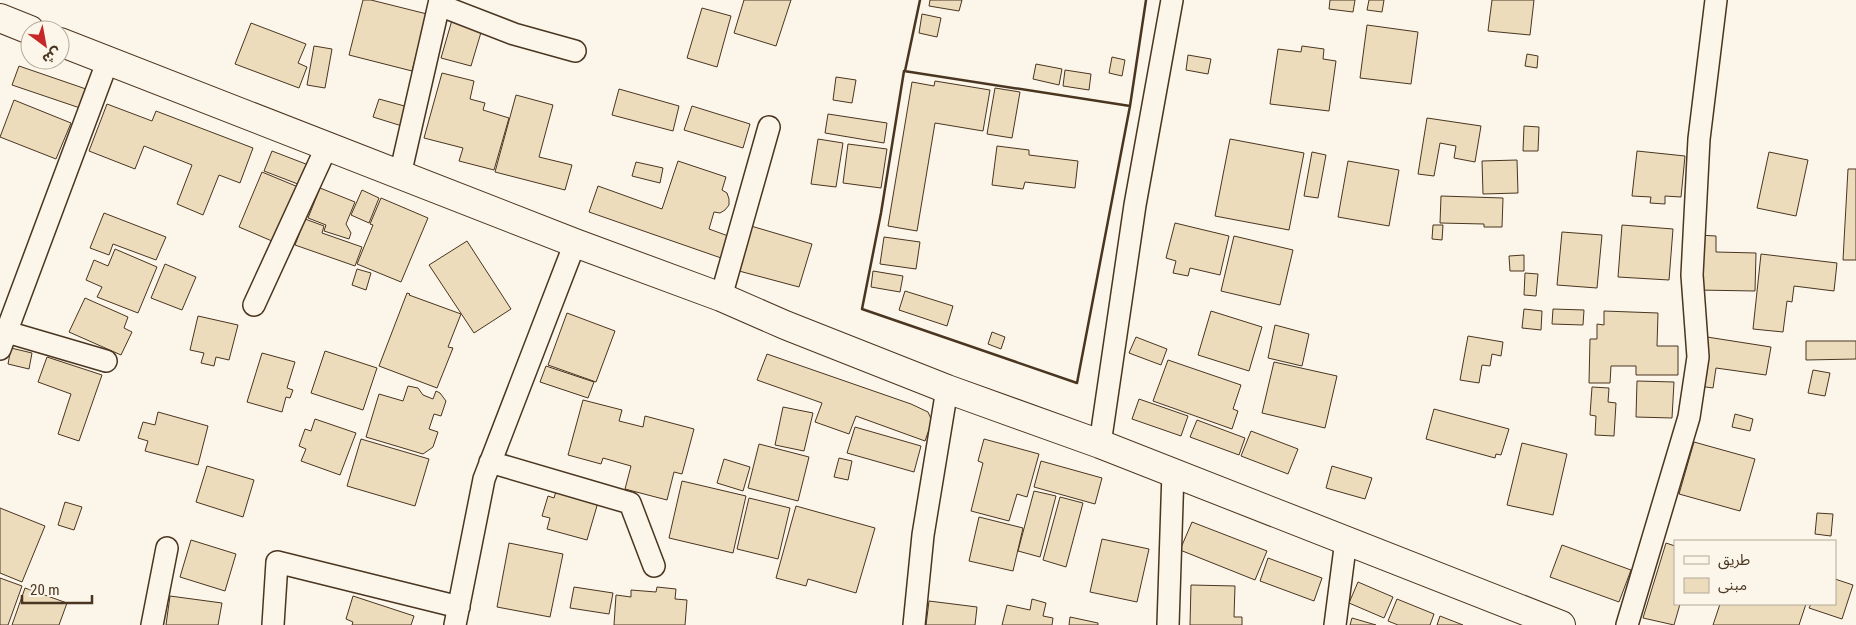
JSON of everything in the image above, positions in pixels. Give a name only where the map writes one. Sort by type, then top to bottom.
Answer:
[{"type":"highway","points":[[0,17],[20,26]]},
{"type":"highway","points":[[70,46],[575,243],[721,297],[785,325],[947,389],[1173,472],[1561,625]]},
{"type":"street","points":[[0,17],[3,0]]},
{"type":"street","points":[[1100,444],[1135,205],[1172,0]]},
{"type":"street","points":[[1627,625],[1689,417],[1698,358],[1692,275],[1699,139],[1716,0]]},
{"type":"street","points":[[400,175],[439,3],[514,34],[575,51]]},
{"type":"street","points":[[106,361],[3,341],[108,60]]},
{"type":"street","points":[[721,297],[770,127]]},
{"type":"street","points":[[254,305],[327,146]]},
{"type":"street","points":[[272,625],[278,562],[457,616],[484,479],[575,243]]},
{"type":"street","points":[[914,625],[923,535],[947,389]]},
{"type":"street","points":[[490,462],[630,503],[654,566]]},
{"type":"street","points":[[1168,625],[1173,472]]},
{"type":"street","points":[[1335,625],[1346,540]]},
{"type":"street","points":[[152,625],[167,548]]},
{"type":"building","points":[[363,0],[371,0],[427,14],[412,71],[349,55]]},
{"type":"building","points":[[744,0],[791,0],[776,46],[734,33]]},
{"type":"building","points":[[930,0],[962,0],[959,11],[929,6]]},
{"type":"building","points":[[1330,0],[1355,0],[1353,12],[1329,9]]},
{"type":"building","points":[[1369,0],[1384,0],[1382,12],[1367,10]]},
{"type":"building","points":[[1492,0],[1534,0],[1530,35],[1488,31]]},
{"type":"building","points":[[702,8],[731,16],[717,67],[687,58]]},
{"type":"building","points":[[922,14],[941,18],[937,37],[919,33]]},
{"type":"building","points":[[452,20],[482,29],[471,66],[441,58]]},
{"type":"building","points":[[251,23],[306,44],[298,63],[307,67],[299,88],[235,64]]},
{"type":"building","points":[[1367,25],[1418,32],[1411,84],[1360,78]]},
{"type":"building","points":[[314,46],[332,49],[325,88],[307,85]]},
{"type":"building","points":[[1302,46],[1324,49],[1323,59],[1336,61],[1329,111],[1270,104],[1278,49],[1301,52]]},
{"type":"building","points":[[1527,54],[1538,56],[1537,68],[1525,66]]},
{"type":"building","points":[[1188,55],[1211,59],[1208,74],[1186,70]]},
{"type":"building","points":[[1112,57],[1125,60],[1122,76],[1109,73]]},
{"type":"building","points":[[1036,64],[1062,69],[1059,85],[1033,79]]},
{"type":"building","points":[[19,66],[20,70],[31,70],[86,89],[80,108],[12,85]]},
{"type":"building","points":[[1065,70],[1091,74],[1089,90],[1063,86]]},
{"type":"building","points":[[442,73],[474,81],[470,99],[485,103],[483,110],[509,118],[494,170],[459,161],[463,148],[424,138]]},
{"type":"building","points":[[836,77],[856,80],[852,103],[833,100]]},
{"type":"building","points":[[935,81],[990,90],[983,131],[935,123],[917,231],[888,226],[912,82],[934,86]]},
{"type":"building","points":[[995,88],[1020,92],[1012,138],[987,134]]},
{"type":"building","points":[[619,89],[679,106],[673,131],[612,115]]},
{"type":"building","points":[[516,95],[553,105],[539,157],[572,165],[565,190],[495,172]]},
{"type":"building","points":[[379,99],[408,107],[402,126],[373,117]]},
{"type":"building","points":[[14,100],[71,123],[56,159],[0,137]]},
{"type":"building","points":[[107,104],[152,121],[156,111],[253,148],[240,183],[219,175],[203,215],[177,204],[192,165],[144,146],[135,169],[89,151]]},
{"type":"building","points":[[692,106],[750,124],[743,148],[684,130]]},
{"type":"building","points":[[828,114],[887,123],[884,143],[825,133]]},
{"type":"building","points":[[1427,118],[1481,126],[1475,162],[1454,158],[1456,146],[1440,143],[1434,176],[1418,174]]},
{"type":"building","points":[[1524,126],[1539,127],[1538,151],[1523,151]]},
{"type":"building","points":[[818,139],[843,143],[836,187],[811,184]]},
{"type":"building","points":[[1230,139],[1304,153],[1289,230],[1215,216]]},
{"type":"building","points":[[848,144],[887,149],[881,188],[843,183]]},
{"type":"building","points":[[997,146],[1029,150],[1029,155],[1078,161],[1075,188],[1025,182],[1023,189],[992,185]]},
{"type":"building","points":[[272,151],[311,166],[303,186],[264,171]]},
{"type":"building","points":[[1637,151],[1685,156],[1681,197],[1665,196],[1665,204],[1650,203],[1651,197],[1632,196]]},
{"type":"building","points":[[1312,152],[1326,155],[1318,198],[1304,196]]},
{"type":"building","points":[[1769,152],[1808,160],[1796,216],[1757,208]]},
{"type":"building","points":[[1517,160],[1518,193],[1483,194],[1482,161]]},
{"type":"building","points":[[678,161],[726,177],[722,190],[727,193],[729,205],[720,213],[714,212],[709,229],[731,237],[724,259],[589,212],[598,186],[662,209]]},
{"type":"building","points":[[1348,161],[1399,170],[1389,226],[1338,217]]},
{"type":"building","points":[[636,162],[663,168],[660,183],[632,176]]},
{"type":"building","points":[[1848,169],[1856,169],[1856,260],[1843,260]]},
{"type":"building","points":[[262,172],[303,189],[279,244],[239,227]]},
{"type":"building","points":[[320,188],[355,202],[346,224],[351,233],[349,239],[324,231],[326,225],[308,218]]},
{"type":"building","points":[[362,190],[379,198],[369,223],[351,215]]},
{"type":"building","points":[[1441,196],[1503,198],[1502,227],[1484,227],[1484,224],[1440,223]]},
{"type":"building","points":[[381,198],[428,218],[401,282],[357,264],[373,225],[370,224]]},
{"type":"building","points":[[104,213],[166,237],[156,260],[113,244],[109,255],[90,248]]},
{"type":"building","points":[[305,219],[324,226],[322,233],[362,247],[355,266],[295,245]]},
{"type":"building","points":[[1175,223],[1229,236],[1220,275],[1190,268],[1188,276],[1173,273],[1176,261],[1166,258]]},
{"type":"building","points":[[1433,225],[1443,225],[1442,240],[1432,239]]},
{"type":"building","points":[[1622,225],[1673,229],[1669,280],[1618,277]]},
{"type":"building","points":[[751,226],[812,244],[799,287],[739,271]]},
{"type":"building","points":[[1562,232],[1602,235],[1597,288],[1557,285]]},
{"type":"building","points":[[1698,235],[1716,236],[1716,252],[1756,253],[1755,291],[1697,290]]},
{"type":"building","points":[[1234,236],[1293,250],[1280,305],[1221,291]]},
{"type":"building","points":[[884,237],[920,242],[916,269],[880,264]]},
{"type":"building","points":[[467,241],[511,309],[474,333],[429,265]]},
{"type":"building","points":[[115,249],[157,267],[138,313],[97,297],[102,287],[86,280],[94,260],[108,266]]},
{"type":"building","points":[[1761,254],[1837,263],[1834,291],[1794,286],[1792,302],[1787,301],[1783,332],[1753,329]]},
{"type":"building","points":[[1524,255],[1524,271],[1510,271],[1509,256]]},
{"type":"building","points":[[165,264],[196,277],[182,310],[151,298]]},
{"type":"building","points":[[357,269],[371,273],[366,290],[352,285]]},
{"type":"building","points":[[873,271],[903,276],[900,292],[871,287]]},
{"type":"building","points":[[1525,273],[1538,274],[1536,296],[1524,295]]},
{"type":"building","points":[[905,291],[953,306],[947,326],[899,310]]},
{"type":"building","points":[[407,293],[461,314],[448,347],[453,348],[437,388],[379,366]]},
{"type":"building","points":[[85,298],[128,317],[124,328],[132,332],[121,355],[69,332]]},
{"type":"building","points":[[1524,309],[1542,311],[1541,330],[1522,328]]},
{"type":"building","points":[[1553,309],[1584,310],[1583,325],[1552,324]]},
{"type":"building","points":[[1211,311],[1262,327],[1249,371],[1198,355]]},
{"type":"building","points":[[1604,311],[1658,313],[1657,346],[1678,346],[1678,375],[1636,375],[1636,366],[1611,366],[1610,383],[1589,383],[1590,339],[1597,339],[1597,324],[1604,325]]},
{"type":"building","points":[[567,313],[615,331],[596,382],[548,365]]},
{"type":"building","points":[[198,316],[238,325],[229,360],[216,357],[214,366],[201,363],[204,353],[190,350]]},
{"type":"building","points":[[1275,325],[1309,334],[1302,366],[1268,358]]},
{"type":"building","points":[[992,332],[1005,337],[1001,349],[988,344]]},
{"type":"building","points":[[1468,336],[1503,342],[1501,356],[1492,354],[1490,366],[1482,365],[1479,383],[1460,380]]},
{"type":"building","points":[[1136,337],[1167,349],[1161,365],[1129,353]]},
{"type":"building","points":[[1707,337],[1771,347],[1766,375],[1716,368],[1713,388],[1699,386]]},
{"type":"building","points":[[1806,341],[1856,341],[1856,359],[1806,360]]},
{"type":"building","points":[[11,348],[32,353],[29,369],[8,364]]},
{"type":"building","points":[[325,351],[377,368],[363,410],[311,393]]},
{"type":"building","points":[[262,353],[295,362],[287,388],[293,390],[290,398],[286,397],[282,412],[247,402]]},
{"type":"building","points":[[767,354],[911,404],[928,412],[932,421],[925,441],[856,416],[849,434],[815,422],[822,403],[757,380]]},
{"type":"building","points":[[47,357],[102,375],[79,441],[58,434],[71,394],[38,382]]},
{"type":"building","points":[[1168,360],[1241,385],[1233,409],[1238,411],[1232,429],[1153,401]]},
{"type":"building","points":[[1274,362],[1337,376],[1325,428],[1262,413]]},
{"type":"building","points":[[546,366],[594,382],[588,398],[540,382]]},
{"type":"building","points":[[1813,370],[1830,373],[1825,396],[1808,393]]},
{"type":"building","points":[[1637,381],[1674,382],[1672,418],[1636,417]]},
{"type":"building","points":[[408,386],[418,388],[423,395],[433,399],[436,391],[446,401],[441,416],[434,414],[429,429],[438,432],[433,447],[423,454],[366,437],[379,394],[403,401]]},
{"type":"building","points":[[1592,387],[1609,388],[1608,402],[1616,403],[1614,436],[1595,435],[1596,416],[1590,415]]},
{"type":"building","points":[[1139,399],[1188,416],[1181,436],[1132,419]]},
{"type":"building","points":[[583,400],[622,410],[619,421],[643,427],[645,416],[694,429],[682,474],[674,472],[667,500],[625,489],[631,466],[603,458],[601,464],[568,455]]},
{"type":"building","points":[[783,407],[813,413],[804,451],[775,445]]},
{"type":"building","points":[[1434,409],[1509,429],[1501,455],[1496,454],[1495,458],[1426,439]]},
{"type":"building","points":[[158,412],[208,426],[198,465],[145,451],[148,441],[138,438],[143,422],[155,425]]},
{"type":"building","points":[[1735,414],[1753,419],[1750,431],[1732,427]]},
{"type":"building","points":[[315,419],[356,433],[340,475],[301,461],[306,449],[299,446],[305,429],[311,431]]},
{"type":"building","points":[[1197,420],[1245,438],[1239,455],[1190,437]]},
{"type":"building","points":[[855,427],[921,446],[914,472],[847,453]]},
{"type":"building","points":[[1251,431],[1298,449],[1288,474],[1241,456]]},
{"type":"building","points":[[361,439],[429,459],[415,506],[347,486]]},
{"type":"building","points":[[984,439],[1039,454],[1027,497],[1017,494],[1009,521],[971,511],[983,463],[978,461]]},
{"type":"building","points":[[1694,442],[1755,459],[1740,511],[1679,494]]},
{"type":"building","points":[[1522,443],[1567,454],[1553,515],[1507,505]]},
{"type":"building","points":[[759,444],[809,457],[798,501],[748,488]]},
{"type":"building","points":[[839,458],[852,461],[848,480],[834,477]]},
{"type":"building","points":[[724,459],[750,467],[743,491],[717,483]]},
{"type":"building","points":[[1041,461],[1102,478],[1095,504],[1034,487]]},
{"type":"building","points":[[207,466],[254,480],[243,517],[196,502]]},
{"type":"building","points":[[1332,466],[1372,478],[1365,499],[1326,488]]},
{"type":"building","points":[[682,481],[746,496],[733,553],[669,538]]},
{"type":"building","points":[[557,488],[599,499],[587,540],[547,529],[550,518],[542,516],[548,496],[554,498]]},
{"type":"building","points":[[1034,491],[1056,496],[1040,557],[1018,551]]},
{"type":"building","points":[[1060,497],[1083,503],[1066,567],[1043,560]]},
{"type":"building","points":[[749,498],[790,508],[778,559],[737,549]]},
{"type":"building","points":[[65,502],[82,507],[74,530],[58,525]]},
{"type":"building","points":[[796,506],[875,528],[856,593],[808,579],[806,586],[776,578]]},
{"type":"building","points":[[0,508],[45,526],[22,582],[0,573]]},
{"type":"building","points":[[1817,513],[1833,514],[1831,536],[1815,534]]},
{"type":"building","points":[[979,517],[1023,528],[1013,571],[969,561]]},
{"type":"building","points":[[1192,522],[1267,551],[1255,580],[1180,550]]},
{"type":"building","points":[[1102,539],[1149,549],[1137,602],[1090,592]]},
{"type":"building","points":[[191,540],[236,554],[225,591],[180,577]]},
{"type":"building","points":[[509,543],[563,554],[550,617],[497,607]]},
{"type":"building","points":[[1666,543],[1674,546],[1674,605],[1680,605],[1674,625],[1643,618]]},
{"type":"building","points":[[1562,545],[1631,570],[1619,602],[1550,577]]},
{"type":"building","points":[[1268,558],[1322,578],[1314,601],[1260,581]]},
{"type":"building","points":[[0,578],[22,586],[8,625],[0,625]]},
{"type":"building","points":[[1836,579],[1853,585],[1842,619],[1809,608],[1810,605],[1836,605]]},
{"type":"building","points":[[1358,582],[1393,597],[1384,618],[1349,603]]},
{"type":"building","points":[[1191,585],[1235,586],[1234,617],[1242,617],[1242,625],[1190,625]]},
{"type":"building","points":[[574,587],[613,593],[609,614],[570,608]]},
{"type":"building","points":[[657,587],[676,589],[675,599],[687,600],[685,625],[614,625],[616,595],[631,597],[631,590],[656,592]]},
{"type":"building","points":[[25,588],[67,603],[59,625],[12,625]]},
{"type":"building","points":[[170,596],[222,603],[218,625],[166,625]]},
{"type":"building","points":[[353,596],[414,616],[411,625],[352,625],[353,622],[346,619]]},
{"type":"building","points":[[1032,599],[1046,603],[1043,616],[1053,618],[1052,625],[1002,625],[1007,605],[1030,610]]},
{"type":"building","points":[[1397,599],[1434,614],[1430,625],[1398,625],[1388,621]]},
{"type":"building","points":[[929,601],[977,607],[975,625],[926,625]]},
{"type":"building","points":[[1720,605],[1806,605],[1799,625],[1713,625]]},
{"type":"building","points":[[1440,616],[1463,625],[1437,625]]},
{"type":"building","points":[[1070,617],[1098,623],[1098,625],[1069,625]]},
{"type":"building","points":[[1352,618],[1376,625],[1350,625]]},
{"type":"wall","points":[[905,71],[920,0]]},
{"type":"wall","points":[[1130,106],[1146,0]]},
{"type":"wall","points":[[904,71],[1130,106],[1077,383],[862,309],[881,213],[904,71]]}]
